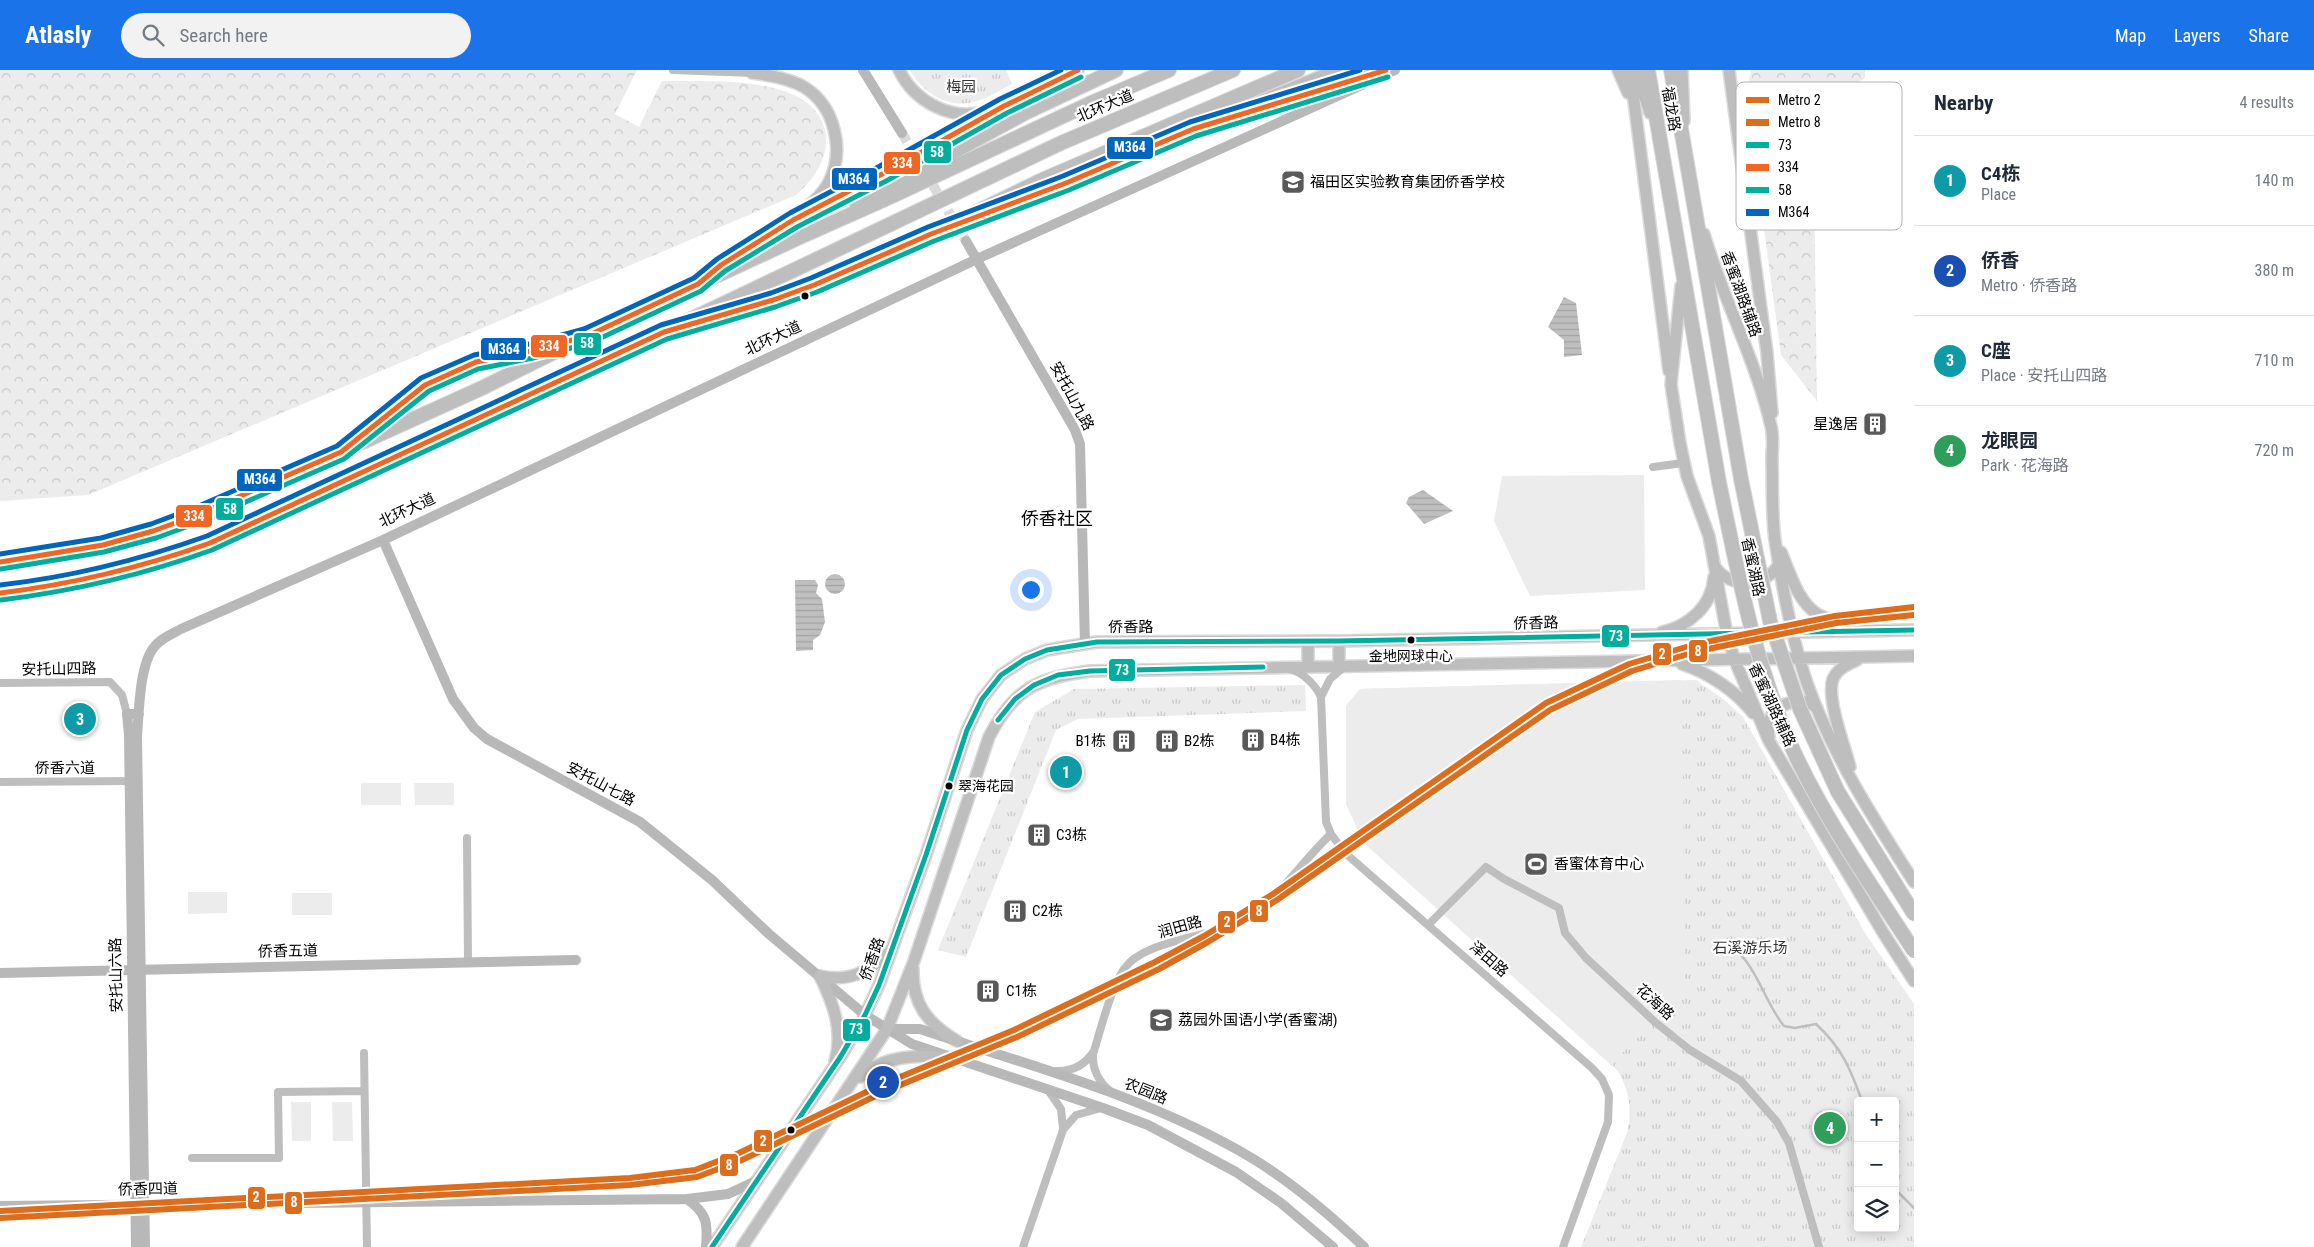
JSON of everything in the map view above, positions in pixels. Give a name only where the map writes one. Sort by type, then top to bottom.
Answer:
[{"type":"highway","points":[[798,238],[897,181],[1039,105],[1116,70]]},
{"type":"highway","name":"北环大道","points":[[0,562],[52,555],[103,545],[153,531],[197,515],[482,388],[698,284],[1169,70]]},
{"type":"highway","name":"北环大道","points":[[0,593],[100,577],[159,561],[210,543],[664,332],[1060,143],[1233,70]]},
{"type":"highway","points":[[931,234],[1042,180],[1298,70]]},
{"type":"highway","name":"福龙路","points":[[1648,70],[1647,90],[1662,153]]},
{"type":"highway","name":"福龙路","points":[[1671,70],[1679,86],[1684,148]]},
{"type":"highway","name":"香蜜湖路","points":[[1684,148],[1741,479],[1770,621],[1803,716],[1838,792],[1914,914]]},
{"type":"highway","name":"香蜜湖路","points":[[1662,153],[1719,482],[1746,615],[1762,670],[1787,736],[1811,787],[1830,821],[1914,951]]},
{"type":"main road","points":[[899,70],[912,90],[932,105],[943,110],[972,114],[1004,106]]},
{"type":"main road","points":[[698,284],[720,265],[793,220],[884,173],[1004,106],[1078,70]]},
{"type":"main road","points":[[664,332],[814,286],[931,234],[1066,183],[1336,70]]},
{"type":"main road","points":[[1193,129],[1386,70]]},
{"type":"main road","points":[[1618,70],[1634,106]]},
{"type":"main road","points":[[1630,70],[1671,384]]},
{"type":"main road","points":[[1636,70],[1647,90]]},
{"type":"main road","points":[[1679,86],[1682,70]]},
{"type":"main road","points":[[1679,86],[1688,70]]},
{"type":"main road","points":[[1728,70],[1736,119]]},
{"type":"main road","points":[[1731,82],[1734,70]]},
{"type":"main road","points":[[754,72],[777,77],[804,87],[822,104],[832,124],[836,147],[834,171],[819,198],[793,220]]},
{"type":"main road","name":"香蜜湖路辅路","points":[[1693,193],[1716,272],[1761,389],[1772,429],[1775,537],[1793,634],[1800,659],[1830,740],[1854,786],[1914,882]]},
{"type":"main road","points":[[1751,230],[1769,365],[1772,429]]},
{"type":"main road","name":"香蜜湖路辅路","points":[[1680,264],[1680,304],[1671,384],[1683,462],[1706,528],[1715,565],[1727,634],[1735,661],[1767,737],[1884,934],[1914,980]]},
{"type":"main road","points":[[1775,537],[1802,598],[1810,608],[1828,619],[1872,632]]},
{"type":"main road","points":[[1715,565],[1720,572],[1730,579],[1749,583],[1767,577],[1779,564]]},
{"type":"main road","points":[[1643,637],[1673,630],[1700,611],[1712,591],[1715,565]]},
{"type":"main road","name":"侨香路","points":[[712,1247],[834,1067],[865,1014],[879,985],[893,947],[967,730],[982,699],[1001,675],[1025,659],[1047,650],[1097,642],[1643,637],[1914,630]]},
{"type":"main road","points":[[1308,641],[1308,666]]},
{"type":"main road","points":[[1339,641],[1343,666]]},
{"type":"main road","points":[[742,1247],[887,1029],[914,961],[989,737],[1001,713],[1015,699],[1034,685],[1058,675],[1090,671],[1308,666],[1735,661],[1914,656]]},
{"type":"main road","points":[[1854,786],[1833,702],[1832,684],[1836,675],[1844,667],[1858,660],[1869,658]]},
{"type":"main road","points":[[1671,662],[1698,670],[1730,690],[1750,710],[1767,737]]},
{"type":"main road","points":[[1767,737],[1770,721],[1778,709],[1800,702],[1811,704],[1817,708]]},
{"type":"main road","points":[[820,976],[841,979],[858,975],[880,962],[893,947]]},
{"type":"main road","points":[[914,961],[913,979],[921,1008],[940,1031],[957,1041]]},
{"type":"main road","points":[[820,976],[830,996],[837,1020],[838,1044],[834,1067]]},
{"type":"main road","points":[[850,1087],[865,1073],[894,1059],[929,1055],[952,1058]]},
{"type":"street","points":[[673,70],[754,72]]},
{"type":"street","points":[[863,70],[902,133]]},
{"type":"street","name":"北环大道","points":[[166,636],[383,540],[977,259],[1395,70]]},
{"type":"street","name":"安托山九路","points":[[966,241],[1075,430],[1080,444],[1085,644]]},
{"type":"street","points":[[1653,466],[1683,462]]},
{"type":"street","name":"安托山七路","points":[[383,540],[454,699],[474,728],[504,749],[640,822],[712,880],[769,934],[865,1014]]},
{"type":"street","name":"安托山六路","points":[[136,969],[137,737],[139,714],[145,671],[150,654],[155,645],[166,636]]},
{"type":"street","points":[[1280,667],[1293,670],[1304,676],[1313,684],[1321,696],[1330,679],[1343,666]]},
{"type":"street","name":"安托山四路","points":[[0,683],[110,682],[122,695],[127,714]]},
{"type":"street","name":"泽田路","points":[[1321,696],[1325,814],[1331,834],[1345,853],[1429,924],[1592,1068],[1602,1079],[1609,1094],[1608,1122],[1563,1247]]},
{"type":"street","points":[[127,714],[139,714]]},
{"type":"street","name":"安托山六路","points":[[127,714],[136,969],[140,1204],[145,1247]]},
{"type":"street","name":"侨香六道","points":[[0,782],[130,781]]},
{"type":"street","name":"润田路","points":[[1113,1094],[1098,1078],[1094,1068],[1094,1050],[1119,977],[1129,962],[1142,952],[1226,928],[1246,919],[1262,907],[1331,834]]},
{"type":"street","points":[[467,838],[468,962]]},
{"type":"street","name":"花海路","points":[[1429,924],[1486,867],[1504,879],[1559,908],[1565,933],[1586,958],[1655,1022],[1690,1050],[1741,1081],[1776,1122],[1789,1143],[1819,1247]]},
{"type":"street","name":"侨香五道","points":[[0,973],[576,960]]},
{"type":"street","name":"农园路","points":[[865,1014],[912,1044],[1148,1125],[1236,1172],[1281,1203],[1333,1247]]},
{"type":"street","name":"农园路","points":[[887,1029],[920,1028],[1113,1094],[1168,1115],[1240,1151],[1275,1173],[1310,1199],[1364,1247]]},
{"type":"street","name":"润田路","points":[[1044,1070],[1072,1070],[1082,1065],[1094,1050]]},
{"type":"street","points":[[364,1053],[367,1247]]},
{"type":"street","points":[[1048,1090],[1061,1109],[1063,1130]]},
{"type":"street","points":[[192,1158],[279,1158],[278,1092],[364,1091]]},
{"type":"street","points":[[1023,1247],[1063,1130],[1076,1115],[1084,1111],[1103,1108]]},
{"type":"street","name":"侨香四道","points":[[0,1206],[687,1199],[728,1194],[758,1180]]},
{"type":"street","points":[[687,1199],[698,1206],[707,1223],[706,1247]]},
{"type":"street","name":"安托山六路","points":[[136,1247],[140,1204]]},
{"type":"green space","points":[[0,70],[637,70],[615,114],[639,127],[662,81],[732,82],[758,85],[783,91],[804,101],[819,115],[826,136],[826,145],[825,153],[818,169],[796,195],[88,495],[0,501]]},
{"type":"green space","name":"梅园","points":[[910,70],[1006,70],[1012,84],[980,100],[959,104],[934,96],[920,84]]},
{"type":"green space","points":[[1751,70],[1865,70],[1865,78],[1858,82],[1748,82]]},
{"type":"green space","points":[[1764,230],[1815,230],[1817,401],[1781,355]]},
{"type":"green space","points":[[1644,475],[1645,590],[1530,596],[1494,521],[1502,476]]},
{"type":"green space","name":"香蜜体育中心","points":[[1682,680],[1685,988],[1611,1065],[1364,843],[1346,804],[1346,706],[1360,689]]},
{"type":"green space","name":"石溪游乐场","points":[[1696,680],[1723,699],[1743,717],[1865,933],[1914,1004],[1914,1247],[1581,1247],[1627,1133],[1629,1100],[1625,1085],[1617,1070],[1364,843],[1346,804],[1346,706],[1360,689]]},
{"type":"green space","points":[[1305,685],[1306,711],[1078,719],[1056,730],[966,957],[938,950],[1035,712],[1074,689]]},
{"type":"green space","points":[[361,783],[401,783],[401,805],[361,805]]},
{"type":"green space","points":[[414,783],[454,783],[454,805],[415,805]]},
{"type":"green space","points":[[188,892],[227,892],[227,913],[188,914]]},
{"type":"green space","points":[[292,893],[332,893],[332,915],[292,915]]},
{"type":"green space","points":[[291,1102],[311,1102],[311,1141],[292,1141]]},
{"type":"green space","points":[[332,1102],[352,1102],[353,1141],[333,1141]]},
{"type":"shaded area","points":[[1564,297],[1576,303],[1582,355],[1564,357],[1564,340],[1548,327]]},
{"type":"shaded area","points":[[1423,490],[1453,511],[1424,524],[1406,503],[1409,497]]},
{"type":"shaded area","points":[[835,574],[842,577],[845,584],[842,591],[835,594],[828,591],[825,584],[828,577]]},
{"type":"shaded area","points":[[795,580],[815,580],[818,585],[816,593],[822,599],[825,622],[820,635],[813,640],[813,650],[796,651]]},
{"type":"waterway","points":[[1728,944],[1742,956],[1751,969],[1773,1010],[1784,1026],[1795,1028],[1816,1024],[1825,1033],[1839,1050],[1849,1068],[1860,1097]]},
{"type":"waterway","points":[[1899,1193],[1914,1208]]},
{"type":"tunnel","points":[[902,133],[966,241]]},
{"type":"metro line","name":"2","points":[[0,1211],[630,1178],[695,1170],[739,1153],[883,1084],[1014,1030],[1155,962],[1204,936],[1273,894],[1546,703],[1629,664],[1696,644],[1835,616],[1914,607]]},
{"type":"metro line","name":"8","points":[[0,1218],[630,1185],[697,1177],[742,1160],[886,1091],[1017,1037],[1159,969],[1277,900],[1550,710],[1632,671],[1698,651],[1836,623],[1914,615]]},
{"type":"transit line","name":"M364","points":[[0,554],[101,538],[151,524],[194,508],[337,446],[421,378],[474,355],[529,344],[584,329],[694,278],[717,259],[790,213],[880,166],[1000,99],[1061,70]]},
{"type":"transit line","name":"334","points":[[0,562],[103,545],[153,531],[197,515],[341,452],[425,385],[476,362],[531,351],[587,336],[698,284],[721,265],[793,220],[884,173],[1004,106],[1078,70]]},
{"type":"transit line","name":"M364","points":[[0,585],[27,582],[105,567],[207,536],[661,325],[771,293],[811,278],[928,227],[1063,176],[1190,122],[1360,70]]},
{"type":"transit line","name":"334","points":[[0,593],[81,580],[158,560],[210,543],[664,332],[773,300],[814,285],[931,234],[1066,183],[1193,129],[1386,70]]},
{"type":"transit line","name":"58","points":[[1,569],[104,552],[156,538],[200,522],[344,459],[429,391],[478,369],[533,358],[590,343],[701,291],[725,271],[797,227],[888,180],[1007,113],[1081,77]]},
{"type":"transit line","name":"58","points":[[1,600],[55,592],[108,581],[212,550],[667,339],[775,307],[817,292],[934,241],[1069,190],[1196,136],[1388,77]]},
{"type":"transit line","name":"73","points":[[712,1247],[841,1056],[865,1015],[879,985],[926,855],[967,730],[982,699],[1001,675],[1025,659],[1047,650],[1097,642],[1339,641],[1914,630]]},
{"type":"transit line","name":"73","points":[[998,720],[1015,699],[1034,685],[1058,675],[1090,671],[1263,667]]},
{"type":"place","name":"福田区实验教育集团侨香学校","points":[[1293,182]]},
{"type":"place","name":"星逸居","points":[[1875,424]]},
{"type":"place","name":"金地网球中心","points":[[1411,640]]},
{"type":"place","name":"C座","points":[[80,719]]},
{"type":"place","name":"B4栋","points":[[1253,740]]},
{"type":"place","name":"B1栋","points":[[1124,741]]},
{"type":"place","name":"B2栋","points":[[1167,741]]},
{"type":"place","name":"C4栋","points":[[1066,772]]},
{"type":"place","name":"翠海花园","points":[[949,786]]},
{"type":"place","name":"C3栋","points":[[1039,835]]},
{"type":"place","name":"香蜜体育中心","points":[[1536,864]]},
{"type":"place","name":"C2栋","points":[[1015,911]]},
{"type":"place","name":"C1栋","points":[[988,991]]},
{"type":"place","name":"荔园外国语小学(香蜜湖)","points":[[1161,1020]]},
{"type":"place","name":"侨香","points":[[883,1082]]},
{"type":"place","name":"龙眼园","points":[[1830,1128]]},
{"type":"district","name":"侨香社区","points":[[1057,519]]}]
